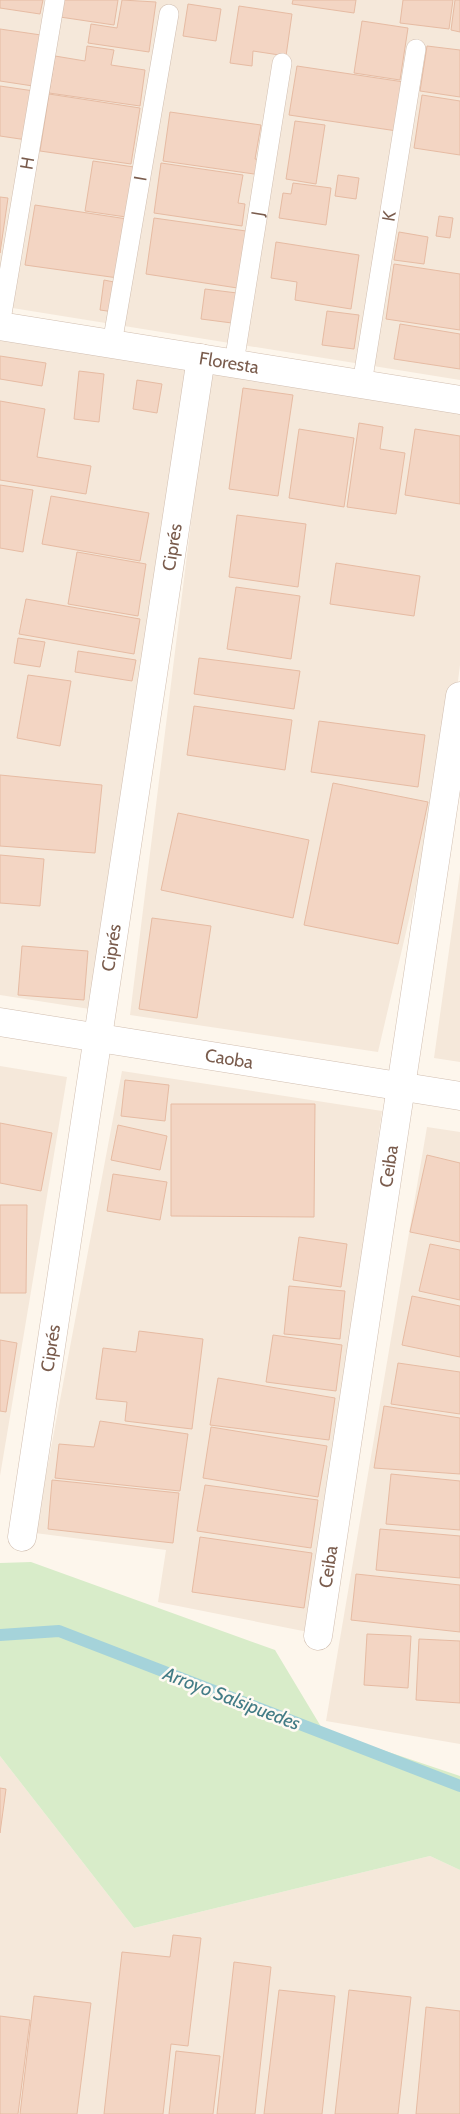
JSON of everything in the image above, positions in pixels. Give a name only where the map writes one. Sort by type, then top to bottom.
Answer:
[{"type":"street","name":"Floresta","points":[[0,326],[460,400]]},
{"type":"street","name":"Ciprés","points":[[22,1537],[201,358]]},
{"type":"street","name":"Ceiba","points":[[318,1636],[460,696]]},
{"type":"street","name":"Caoba","points":[[0,1022],[460,1096]]},
{"type":"lane","name":"H","points":[[0,326],[56,0]]},
{"type":"lane","name":"I","points":[[112,344],[169,14]]},
{"type":"lane","name":"K","points":[[362,384],[416,49]]},
{"type":"lane","name":"J","points":[[234,363],[282,63]]},
{"type":"shaded area","points":[[0,0],[460,0],[460,380],[0,306]]},
{"type":"shaded area","points":[[0,336],[190,369],[96,1010],[0,995]]},
{"type":"shaded area","points":[[210,369],[460,408],[460,665],[450,744],[378,1052],[130,1015]]},
{"type":"shaded area","points":[[460,872],[460,1062],[434,1058]]},
{"type":"shaded area","points":[[0,1066],[67,1077],[0,1476]]},
{"type":"shaded area","points":[[122,1071],[382,1111],[308,1632],[158,1602],[166,1550],[35,1533]]},
{"type":"shaded area","points":[[427,1127],[460,1132],[460,1744],[326,1721]]},
{"type":"shaded area","points":[[0,1756],[134,1928],[430,1856],[460,1870],[460,2114],[0,2114]]},
{"type":"green space","points":[[31,1562],[275,1650],[323,1730],[460,1776],[460,1870],[430,1856],[134,1928],[0,1756],[0,1563]]},
{"type":"building","points":[[0,0],[43,0],[40,14],[0,8]]},
{"type":"building","points":[[63,0],[118,0],[114,25],[60,17]]},
{"type":"building","points":[[122,0],[156,2],[149,52],[88,43],[91,24],[117,28]]},
{"type":"building","points":[[293,0],[356,0],[354,13],[292,4]]},
{"type":"building","points":[[403,0],[453,0],[449,29],[400,23]]},
{"type":"building","points":[[455,0],[460,0],[460,32],[451,30]]},
{"type":"building","points":[[188,4],[221,9],[216,41],[183,36]]},
{"type":"building","points":[[239,6],[292,14],[286,56],[253,51],[252,66],[230,63]]},
{"type":"building","points":[[362,21],[408,28],[400,80],[354,73]]},
{"type":"building","points":[[0,29],[41,35],[33,86],[0,81]]},
{"type":"building","points":[[87,46],[114,50],[111,65],[145,70],[140,106],[49,93],[55,56],[85,61]]},
{"type":"building","points":[[427,46],[460,50],[460,97],[420,91]]},
{"type":"building","points":[[297,66],[404,82],[397,131],[289,115]]},
{"type":"building","points":[[0,86],[34,91],[27,140],[0,136]]},
{"type":"building","points":[[49,94],[140,108],[131,164],[40,151]]},
{"type":"building","points":[[422,95],[460,101],[460,155],[414,148]]},
{"type":"building","points":[[170,112],[261,125],[255,159],[264,160],[261,175],[163,161]]},
{"type":"building","points":[[295,121],[325,125],[316,184],[286,179]]},
{"type":"building","points":[[93,161],[134,167],[126,217],[85,211]]},
{"type":"building","points":[[161,163],[243,175],[238,203],[245,204],[242,226],[154,213]]},
{"type":"building","points":[[338,175],[359,178],[356,199],[335,196]]},
{"type":"building","points":[[293,183],[331,188],[326,225],[279,218],[283,193],[291,194]]},
{"type":"building","points":[[0,197],[8,198],[0,253]]},
{"type":"building","points":[[35,205],[127,219],[118,278],[25,265]]},
{"type":"building","points":[[439,216],[453,218],[450,238],[436,236]]},
{"type":"building","points":[[154,218],[253,232],[244,289],[146,274]]},
{"type":"building","points":[[399,232],[428,237],[424,264],[394,260]]},
{"type":"building","points":[[276,242],[359,255],[351,309],[295,300],[297,282],[271,278]]},
{"type":"building","points":[[394,264],[460,274],[460,330],[386,319]]},
{"type":"building","points":[[104,280],[119,283],[114,312],[100,310]]},
{"type":"building","points":[[205,289],[237,293],[232,323],[201,319]]},
{"type":"building","points":[[327,311],[359,315],[354,349],[322,345]]},
{"type":"building","points":[[400,324],[460,334],[460,369],[394,359]]},
{"type":"building","points":[[0,356],[46,363],[42,386],[0,379]]},
{"type":"building","points":[[79,371],[104,374],[99,422],[74,419]]},
{"type":"building","points":[[137,380],[162,384],[157,413],[133,409]]},
{"type":"building","points":[[243,388],[293,395],[278,496],[229,489]]},
{"type":"building","points":[[0,401],[45,409],[37,457],[91,466],[86,494],[0,480]]},
{"type":"building","points":[[359,423],[383,427],[380,449],[405,453],[396,514],[347,507]]},
{"type":"building","points":[[299,429],[354,438],[344,507],[289,498]]},
{"type":"building","points":[[415,429],[460,436],[460,504],[405,495]]},
{"type":"building","points":[[0,485],[33,490],[23,552],[0,548]]},
{"type":"building","points":[[51,496],[149,513],[140,561],[42,544]]},
{"type":"building","points":[[237,515],[306,524],[298,587],[229,577]]},
{"type":"building","points":[[77,552],[146,564],[138,616],[68,604]]},
{"type":"building","points":[[336,563],[420,576],[414,616],[330,604]]},
{"type":"building","points":[[236,587],[300,596],[291,659],[227,649]]},
{"type":"building","points":[[26,599],[140,619],[134,654],[19,634]]},
{"type":"building","points":[[18,638],[45,642],[40,667],[14,663]]},
{"type":"building","points":[[78,651],[136,660],[132,681],[75,672]]},
{"type":"building","points":[[199,658],[300,671],[294,709],[194,694]]},
{"type":"building","points":[[28,675],[71,681],[60,746],[17,738]]},
{"type":"building","points":[[194,706],[292,720],[285,770],[187,755]]},
{"type":"building","points":[[319,721],[425,735],[418,787],[311,772]]},
{"type":"building","points":[[0,775],[102,785],[95,853],[0,846]]},
{"type":"building","points":[[333,783],[428,802],[398,944],[304,925]]},
{"type":"building","points":[[178,813],[309,840],[293,918],[161,890]]},
{"type":"building","points":[[0,855],[44,859],[40,906],[0,903]]},
{"type":"building","points":[[152,918],[211,926],[197,1018],[139,1009]]},
{"type":"building","points":[[22,946],[88,951],[84,1000],[18,995]]},
{"type":"building","points":[[125,1080],[169,1085],[165,1121],[121,1116]]},
{"type":"building","points":[[171,1104],[315,1104],[314,1217],[171,1216]]},
{"type":"building","points":[[0,1123],[52,1133],[41,1191],[0,1183]]},
{"type":"building","points":[[118,1125],[167,1136],[160,1170],[111,1160]]},
{"type":"building","points":[[427,1155],[460,1163],[460,1242],[410,1232]]},
{"type":"building","points":[[113,1174],[167,1182],[160,1220],[107,1211]]},
{"type":"building","points":[[0,1205],[27,1205],[26,1293],[0,1293]]},
{"type":"building","points":[[299,1237],[347,1244],[341,1287],[293,1280]]},
{"type":"building","points":[[430,1244],[460,1250],[460,1300],[419,1291]]},
{"type":"building","points":[[289,1286],[345,1291],[340,1339],[284,1334]]},
{"type":"building","points":[[412,1296],[460,1306],[460,1357],[402,1345]]},
{"type":"building","points":[[139,1331],[203,1339],[192,1429],[125,1421],[127,1402],[96,1399],[103,1348],[136,1352]]},
{"type":"building","points":[[273,1335],[342,1345],[336,1391],[266,1382]]},
{"type":"building","points":[[0,1340],[17,1343],[6,1412],[0,1411]]},
{"type":"building","points":[[398,1363],[460,1372],[460,1414],[391,1404]]},
{"type":"building","points":[[218,1378],[335,1398],[329,1440],[210,1425]]},
{"type":"building","points":[[384,1406],[460,1418],[460,1474],[374,1468]]},
{"type":"building","points":[[100,1421],[188,1434],[180,1491],[55,1478],[59,1444],[94,1447]]},
{"type":"building","points":[[211,1427],[327,1446],[318,1497],[203,1478]]},
{"type":"building","points":[[391,1474],[460,1481],[460,1530],[386,1524]]},
{"type":"building","points":[[52,1480],[179,1493],[173,1543],[48,1529]]},
{"type":"building","points":[[205,1485],[318,1500],[311,1548],[197,1531]]},
{"type":"building","points":[[380,1529],[460,1536],[460,1578],[376,1570]]},
{"type":"building","points":[[200,1537],[312,1553],[304,1608],[192,1592]]},
{"type":"building","points":[[356,1574],[460,1585],[460,1632],[351,1620]]},
{"type":"building","points":[[367,1634],[411,1636],[408,1688],[364,1685]]},
{"type":"building","points":[[419,1639],[460,1641],[460,1703],[416,1700]]},
{"type":"building","points":[[0,1788],[6,1789],[0,1833]]},
{"type":"building","points":[[173,1935],[201,1938],[188,2046],[171,2044],[163,2114],[104,2114],[122,1952],[170,1957]]},
{"type":"building","points":[[234,1962],[271,1967],[255,2114],[217,2114]]},
{"type":"building","points":[[279,1990],[335,1996],[322,2114],[264,2114]]},
{"type":"building","points":[[349,1990],[411,1997],[398,2114],[335,2114]]},
{"type":"building","points":[[34,1996],[91,2003],[77,2114],[20,2114]]},
{"type":"building","points":[[426,2007],[460,2011],[460,2114],[416,2114]]},
{"type":"building","points":[[0,2016],[30,2020],[18,2114],[0,2114]]},
{"type":"building","points":[[176,2051],[220,2056],[213,2114],[169,2114]]},
{"type":"waterway","name":"Arroyo Salsipuedes","points":[[0,1635],[59,1631],[460,1786]]}]
